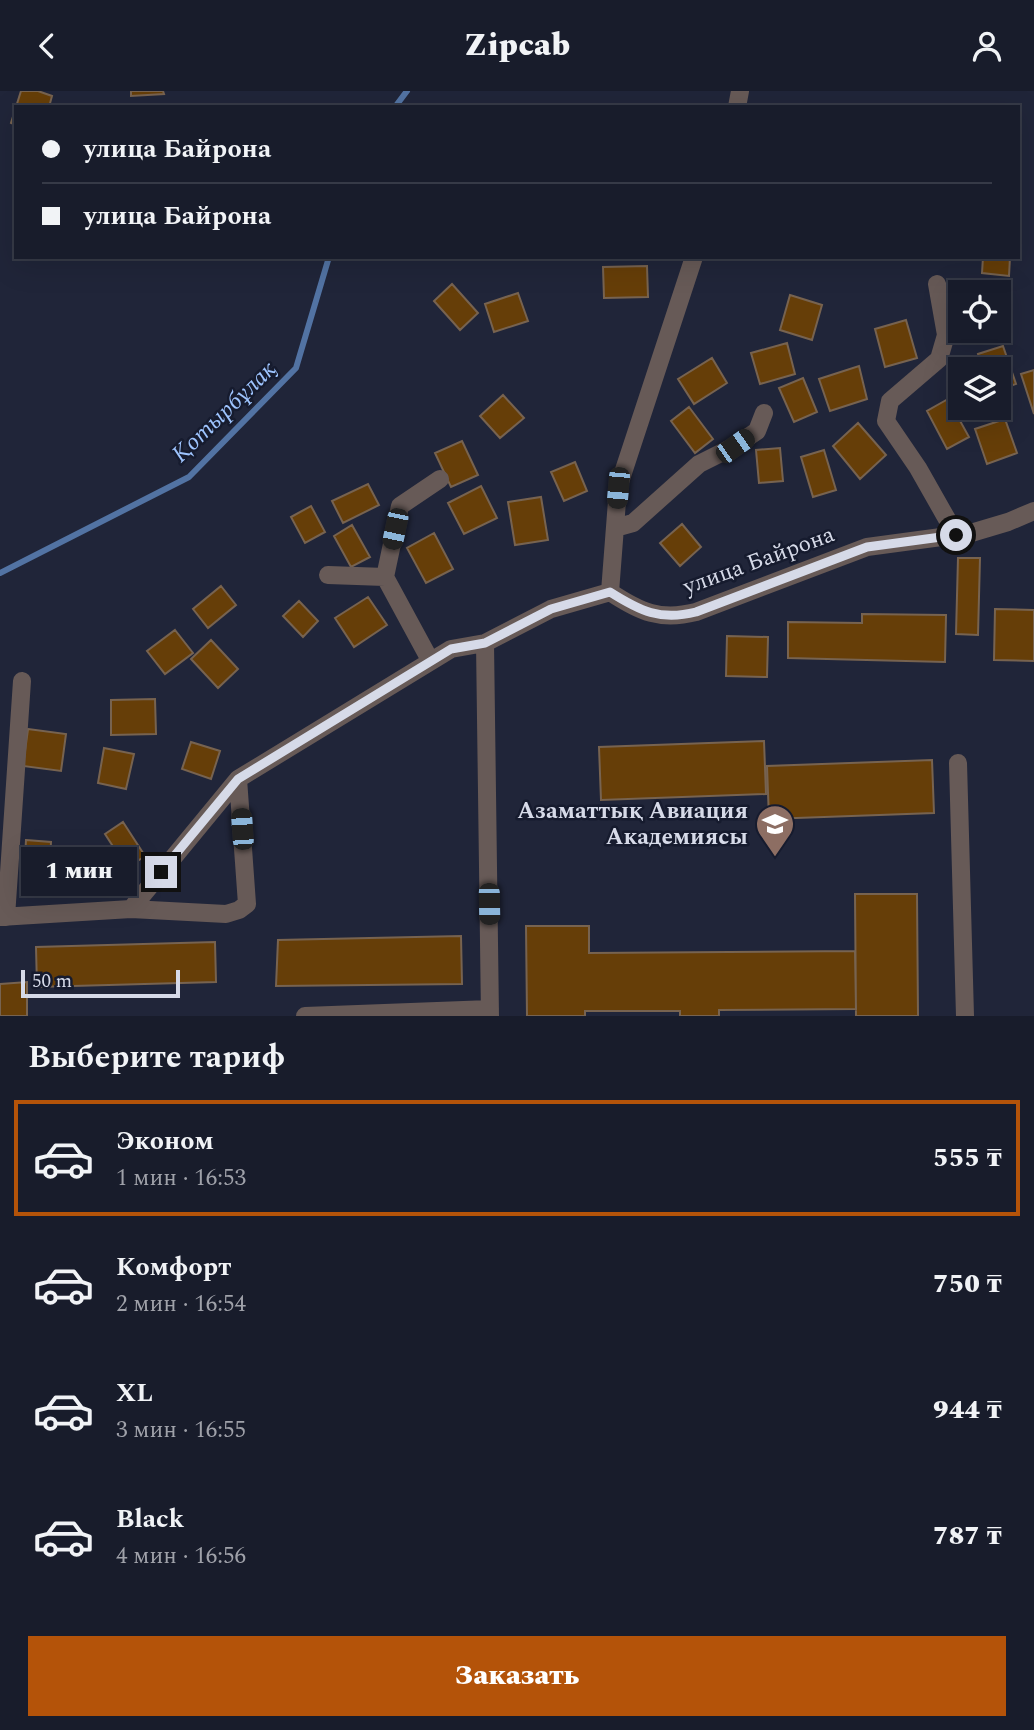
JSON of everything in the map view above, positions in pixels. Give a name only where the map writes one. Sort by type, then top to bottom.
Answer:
[{"type":"street","points":[[131,909],[238,779],[451,649],[485,643],[551,609],[610,592],[618,488],[693,259]]},
{"type":"street","points":[[937,284],[946,335],[939,359],[890,401],[886,421],[918,468],[956,535]]},
{"type":"street","points":[[615,528],[633,523],[699,464],[735,446],[757,431],[764,413]]},
{"type":"street","points":[[430,660],[385,576],[400,506],[440,479]]},
{"type":"street","name":"улица Байрона","points":[[610,592],[637,610],[675,617],[696,612],[867,547],[956,535],[1008,522],[1034,511]]},
{"type":"street","points":[[328,575],[385,576]]},
{"type":"street","points":[[305,1016],[490,1013],[485,643]]},
{"type":"street","points":[[22,681],[3,917],[131,909],[226,914],[239,911],[247,904],[238,779]]},
{"type":"street","points":[[958,763],[965,1016]]},
{"type":"building","points":[[21,91],[38,91],[52,96],[50,105],[17,105]]},
{"type":"building","points":[[131,91],[163,91],[164,94],[131,96]]},
{"type":"building","points":[[983,259],[1010,259],[1009,276],[982,273]]},
{"type":"building","points":[[647,266],[648,297],[604,298],[603,267]]},
{"type":"building","points":[[452,284],[478,313],[460,330],[434,301]]},
{"type":"building","points":[[518,293],[528,321],[494,332],[485,304]]},
{"type":"building","points":[[790,295],[822,305],[812,340],[780,330]]},
{"type":"building","points":[[906,320],[917,358],[885,367],[875,329]]},
{"type":"building","points":[[787,343],[795,374],[760,384],[751,353]]},
{"type":"building","points":[[1003,346],[1007,357],[979,357],[978,354]]},
{"type":"building","points":[[712,358],[727,383],[694,404],[678,379]]},
{"type":"building","points":[[859,366],[867,399],[830,411],[819,379]]},
{"type":"building","points":[[1011,369],[1016,384],[1011,386]]},
{"type":"building","points":[[1034,370],[1034,414],[1021,374]]},
{"type":"building","points":[[803,378],[817,412],[794,422],[779,388]]},
{"type":"building","points":[[503,395],[524,418],[500,438],[480,416]]},
{"type":"building","points":[[948,399],[948,420],[960,420],[969,437],[947,449],[927,411]]},
{"type":"building","points":[[689,407],[713,439],[695,453],[671,421]]},
{"type":"building","points":[[1005,420],[1017,453],[987,464],[975,429]]},
{"type":"building","points":[[858,423],[886,455],[860,479],[833,446]]},
{"type":"building","points":[[462,441],[478,475],[451,487],[435,453]]},
{"type":"building","points":[[780,448],[783,481],[759,483],[756,450]]},
{"type":"building","points":[[824,450],[836,490],[813,497],[801,457]]},
{"type":"building","points":[[575,462],[587,491],[564,501],[551,472]]},
{"type":"building","points":[[368,484],[379,505],[343,523],[332,501]]},
{"type":"building","points":[[481,486],[497,518],[464,534],[448,503]]},
{"type":"building","points":[[541,497],[548,540],[515,545],[508,502]]},
{"type":"building","points":[[311,506],[325,532],[305,543],[291,517]]},
{"type":"building","points":[[682,524],[701,547],[680,566],[660,543]]},
{"type":"building","points":[[352,525],[370,557],[351,567],[334,536]]},
{"type":"building","points":[[434,533],[453,569],[426,583],[407,548]]},
{"type":"building","points":[[958,558],[980,558],[978,635],[956,634]]},
{"type":"building","points":[[221,586],[236,605],[208,628],[193,609]]},
{"type":"building","points":[[368,597],[387,625],[354,647],[335,618]]},
{"type":"building","points":[[299,601],[318,621],[303,637],[283,616]]},
{"type":"building","points":[[995,609],[1034,610],[1034,661],[994,660]]},
{"type":"building","points":[[862,614],[946,615],[945,662],[788,658],[788,622],[862,623]]},
{"type":"building","points":[[175,630],[193,653],[165,674],[147,651]]},
{"type":"building","points":[[727,636],[768,637],[767,677],[726,676]]},
{"type":"building","points":[[211,640],[238,669],[218,688],[191,659]]},
{"type":"building","points":[[155,699],[156,734],[111,735],[111,700]]},
{"type":"building","points":[[28,729],[66,734],[61,771],[23,766]]},
{"type":"building","points":[[764,741],[766,794],[601,800],[599,747]]},
{"type":"building","points":[[191,742],[220,751],[211,779],[182,769]]},
{"type":"building","points":[[104,748],[134,754],[126,789],[98,783]]},
{"type":"building","points":[[932,760],[934,813],[769,819],[767,766]]},
{"type":"building","points":[[123,822],[145,856],[127,868],[105,834]]},
{"type":"building","points":[[26,840],[51,842],[49,876],[24,874]]},
{"type":"building","points":[[855,894],[917,894],[918,1016],[856,1016]]},
{"type":"building","points":[[526,926],[589,926],[589,953],[855,951],[856,1009],[719,1010],[719,1016],[680,1016],[680,1011],[585,1011],[585,1016],[527,1016]]},
{"type":"building","points":[[461,936],[462,984],[276,986],[278,940]]},
{"type":"building","points":[[215,942],[216,982],[37,987],[36,947]]},
{"type":"building","points":[[27,982],[27,1016],[0,1016],[0,984]]},
{"type":"waterway","name":"Қотырбұлақ","points":[[396,105],[407,91]]},
{"type":"waterway","name":"Қотырбұлақ","points":[[0,573],[189,477],[296,368],[328,259]]},
{"type":"place","name":"Азаматтық Авиация Академиясы","points":[[775,858]]},
{"type":"route","points":[[161,872],[238,779],[451,649],[485,643],[551,609],[610,592],[637,610],[675,617],[696,612],[867,547],[956,535]]}]
